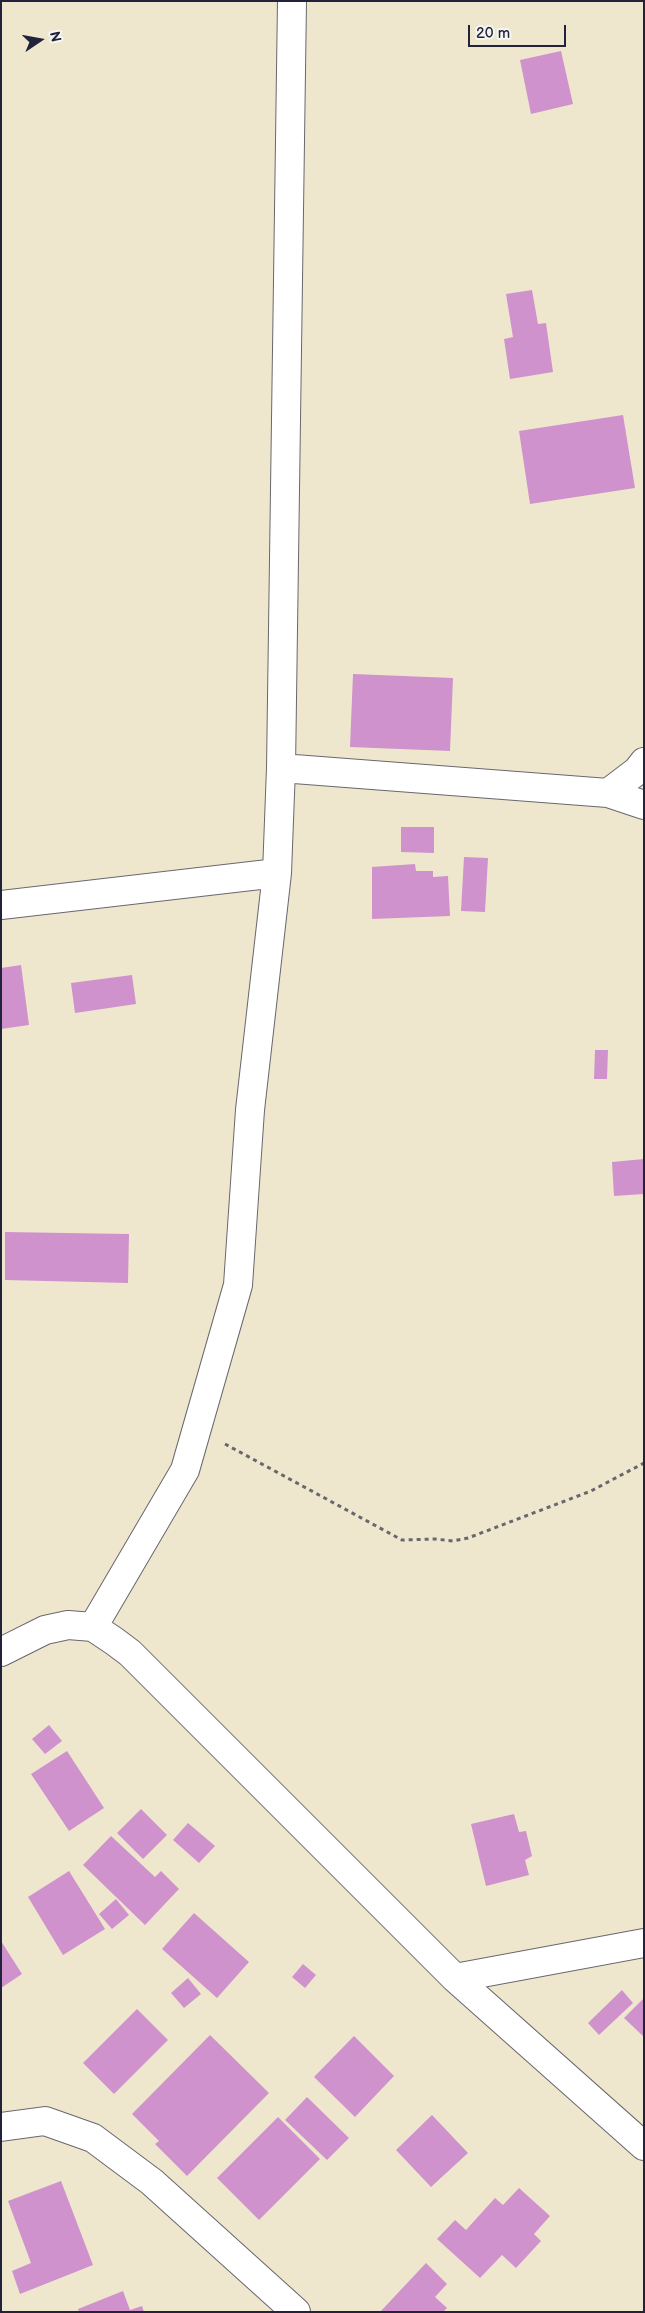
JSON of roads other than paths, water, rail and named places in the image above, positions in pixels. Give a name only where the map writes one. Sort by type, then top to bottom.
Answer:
[{"type":"street","points":[[93,1627],[184,1470],[238,1285],[250,1110],[277,873],[281,768],[292,1]]},
{"type":"street","points":[[608,793],[637,771],[644,762]]},
{"type":"street","points":[[281,768],[608,793],[644,805]]},
{"type":"street","points":[[1,905],[277,873]]},
{"type":"street","points":[[1,1652],[45,1630],[68,1625],[93,1627],[130,1653],[455,1978],[644,2146]]},
{"type":"street","points":[[455,1978],[644,1943]]},
{"type":"street","points":[[1,2126],[45,2122],[93,2138],[152,2182],[296,2312]]}]
